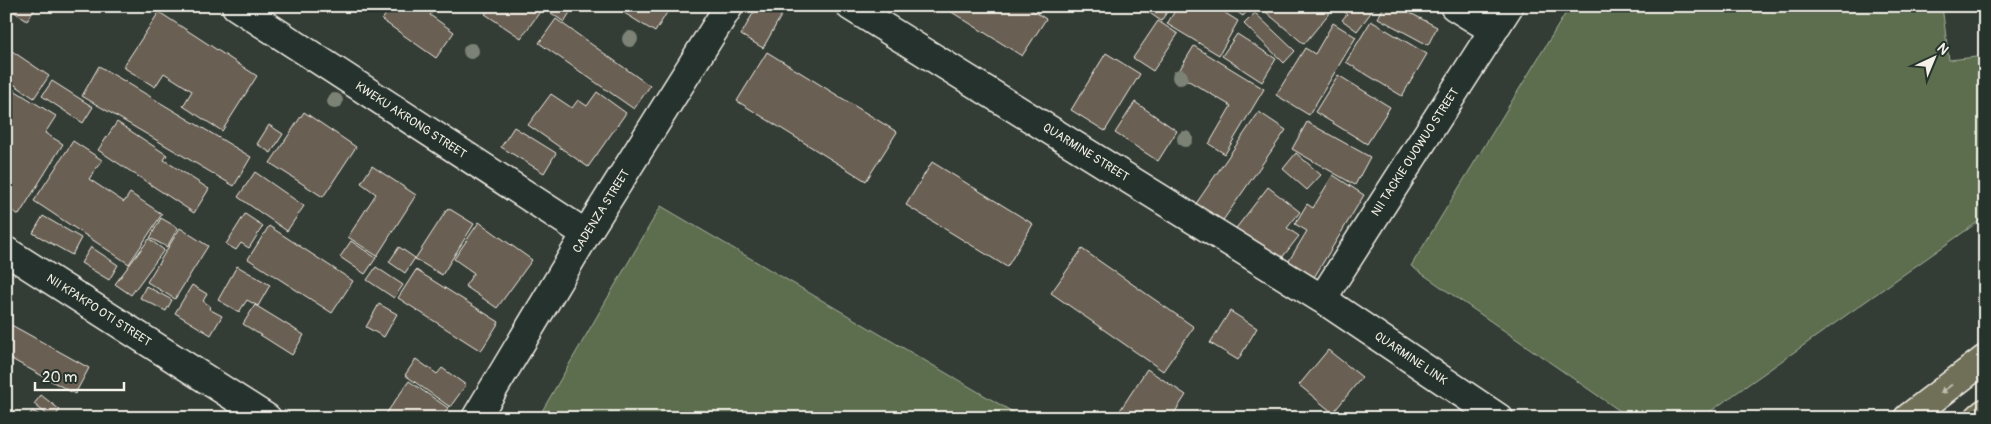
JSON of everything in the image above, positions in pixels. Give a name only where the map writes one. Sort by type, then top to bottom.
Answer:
[{"type":"main road","points":[[1908,418],[1985,360]]},
{"type":"main road","points":[[1979,418],[1985,414]]},
{"type":"street","name":"KWEKU AKRONG STREET","points":[[236,6],[586,234]]},
{"type":"street","name":"CADENZA STREET","points":[[476,418],[586,234],[729,6]]},
{"type":"street","name":"QUARMINE STREET","points":[[850,6],[1322,299]]},
{"type":"street","points":[[1454,6],[1493,30]]},
{"type":"street","name":"NII TACKIE OUOWUO STREET","points":[[1322,299],[1509,6]]},
{"type":"street","name":"NII KPAKPO OTI STREET","points":[[6,251],[267,418]]},
{"type":"street","name":"QUARMINE LINK","points":[[1322,299],[1499,418]]},
{"type":"green space","points":[[1570,6],[1942,6],[1949,60],[1985,56],[1985,217],[1701,418],[1630,418],[1411,266]]},
{"type":"green space","points":[[661,206],[1023,418],[538,418]]},
{"type":"building","points":[[6,6],[37,6],[27,21]]},
{"type":"building","points":[[391,6],[436,6],[430,15],[454,32],[436,58],[382,20]]},
{"type":"building","points":[[491,6],[537,6],[542,9],[521,38],[485,14]]},
{"type":"building","points":[[541,6],[574,6],[564,22]]},
{"type":"building","points":[[613,6],[671,6],[655,32]]},
{"type":"building","points":[[757,6],[786,7],[763,48],[741,35]]},
{"type":"building","points":[[942,6],[1026,6],[1046,19],[1022,56]]},
{"type":"building","points":[[1140,6],[1171,6],[1161,21]]},
{"type":"building","points":[[1178,6],[1214,6],[1238,21],[1219,55],[1167,24]]},
{"type":"building","points":[[1228,6],[1252,6],[1243,16]]},
{"type":"building","points":[[1262,6],[1335,6],[1304,44],[1261,8]]},
{"type":"building","points":[[1343,6],[1376,6],[1357,31],[1342,20],[1347,14],[1341,9]]},
{"type":"building","points":[[1384,6],[1397,6],[1437,27],[1428,45],[1378,18]]},
{"type":"building","points":[[1981,6],[1985,6],[1985,29],[1983,29]]},
{"type":"building","points":[[159,12],[257,76],[222,131],[183,106],[192,91],[164,73],[155,87],[123,67]]},
{"type":"building","points":[[1255,13],[1295,51],[1284,63],[1244,24]]},
{"type":"building","points":[[556,19],[650,86],[634,109],[539,43]]},
{"type":"building","points":[[1158,21],[1178,34],[1153,71],[1133,58]]},
{"type":"building","points":[[1371,21],[1427,54],[1402,96],[1346,62]]},
{"type":"building","points":[[1333,23],[1356,37],[1309,115],[1276,95],[1305,48],[1315,54]]},
{"type":"building","points":[[1237,34],[1276,59],[1262,82],[1222,56]]},
{"type":"building","points":[[1194,46],[1264,89],[1225,154],[1209,144],[1231,106],[1177,74]]},
{"type":"building","points":[[6,47],[49,76],[34,98],[6,79]]},
{"type":"building","points":[[767,52],[897,132],[866,181],[737,101]]},
{"type":"building","points":[[1106,53],[1140,74],[1105,131],[1071,110]]},
{"type":"building","points":[[99,66],[251,157],[234,186],[82,96]]},
{"type":"building","points":[[1338,75],[1390,107],[1367,144],[1315,112]]},
{"type":"building","points":[[52,81],[93,107],[83,123],[42,96]]},
{"type":"building","points":[[6,85],[56,116],[45,133],[63,144],[19,215],[6,207]]},
{"type":"building","points":[[597,92],[626,113],[588,167],[528,125],[551,94],[572,108],[578,100],[587,106]]},
{"type":"building","points":[[1135,102],[1177,131],[1158,161],[1115,133]]},
{"type":"building","points":[[304,112],[356,147],[323,197],[270,163]]},
{"type":"building","points":[[1259,112],[1286,130],[1219,226],[1193,208]]},
{"type":"building","points":[[117,122],[167,155],[164,160],[209,189],[194,213],[98,150]]},
{"type":"building","points":[[1307,122],[1370,157],[1355,185],[1292,149]]},
{"type":"building","points":[[269,125],[283,134],[271,153],[257,144]]},
{"type":"building","points":[[514,127],[556,153],[544,173],[501,147]]},
{"type":"building","points":[[73,141],[102,160],[89,179],[124,202],[130,193],[162,214],[129,264],[34,201]]},
{"type":"building","points":[[1296,153],[1321,175],[1307,190],[1283,169]]},
{"type":"building","points":[[932,162],[1033,224],[1007,267],[906,205]]},
{"type":"building","points":[[372,166],[416,195],[377,256],[348,237],[376,194],[361,183]]},
{"type":"building","points":[[255,172],[304,206],[287,231],[238,197]]},
{"type":"building","points":[[1333,175],[1364,195],[1313,279],[1287,264],[1307,231],[1295,224],[1307,204],[1313,208]]},
{"type":"building","points":[[1268,187],[1300,212],[1287,228],[1299,236],[1281,259],[1230,236]]},
{"type":"building","points":[[448,208],[474,224],[442,275],[415,259]]},
{"type":"building","points":[[245,214],[263,226],[249,248],[241,243],[236,250],[226,244]]},
{"type":"building","points":[[43,216],[81,238],[72,255],[33,233]]},
{"type":"building","points":[[161,218],[178,228],[167,247],[150,238]]},
{"type":"building","points":[[479,222],[532,260],[497,308],[465,286],[474,273],[454,259]]},
{"type":"building","points":[[269,226],[353,281],[332,313],[248,259]]},
{"type":"building","points":[[180,228],[208,246],[175,299],[147,282]]},
{"type":"building","points":[[149,239],[164,250],[131,295],[115,284]]},
{"type":"building","points":[[351,241],[376,258],[365,274],[340,257]]},
{"type":"building","points":[[91,247],[118,265],[109,280],[81,263]]},
{"type":"building","points":[[399,247],[415,258],[405,273],[389,262]]},
{"type":"building","points":[[1082,249],[1194,327],[1163,371],[1051,293]]},
{"type":"building","points":[[237,266],[270,285],[258,306],[247,300],[239,312],[218,300]]},
{"type":"building","points":[[376,267],[403,285],[394,298],[367,280]]},
{"type":"building","points":[[416,270],[499,322],[481,351],[398,298]]},
{"type":"building","points":[[192,285],[207,294],[203,301],[210,306],[209,309],[222,316],[211,335],[175,313]]},
{"type":"building","points":[[146,286],[172,300],[166,311],[140,298]]},
{"type":"building","points":[[379,304],[397,314],[384,337],[366,327]]},
{"type":"building","points":[[255,305],[304,335],[292,355],[243,324]]},
{"type":"building","points":[[1230,311],[1257,328],[1238,360],[1210,343]]},
{"type":"building","points":[[6,322],[89,368],[75,394],[6,356]]},
{"type":"building","points":[[1328,350],[1362,377],[1333,413],[1299,385]]},
{"type":"building","points":[[416,359],[437,374],[442,368],[466,385],[450,407],[405,375]]},
{"type":"building","points":[[1147,369],[1186,395],[1171,418],[1115,418]]},
{"type":"building","points":[[409,381],[448,408],[441,418],[383,418]]},
{"type":"building","points":[[41,395],[60,410],[54,418],[51,418],[34,404]]},
{"type":"building","points":[[32,411],[46,418],[28,418]]}]
